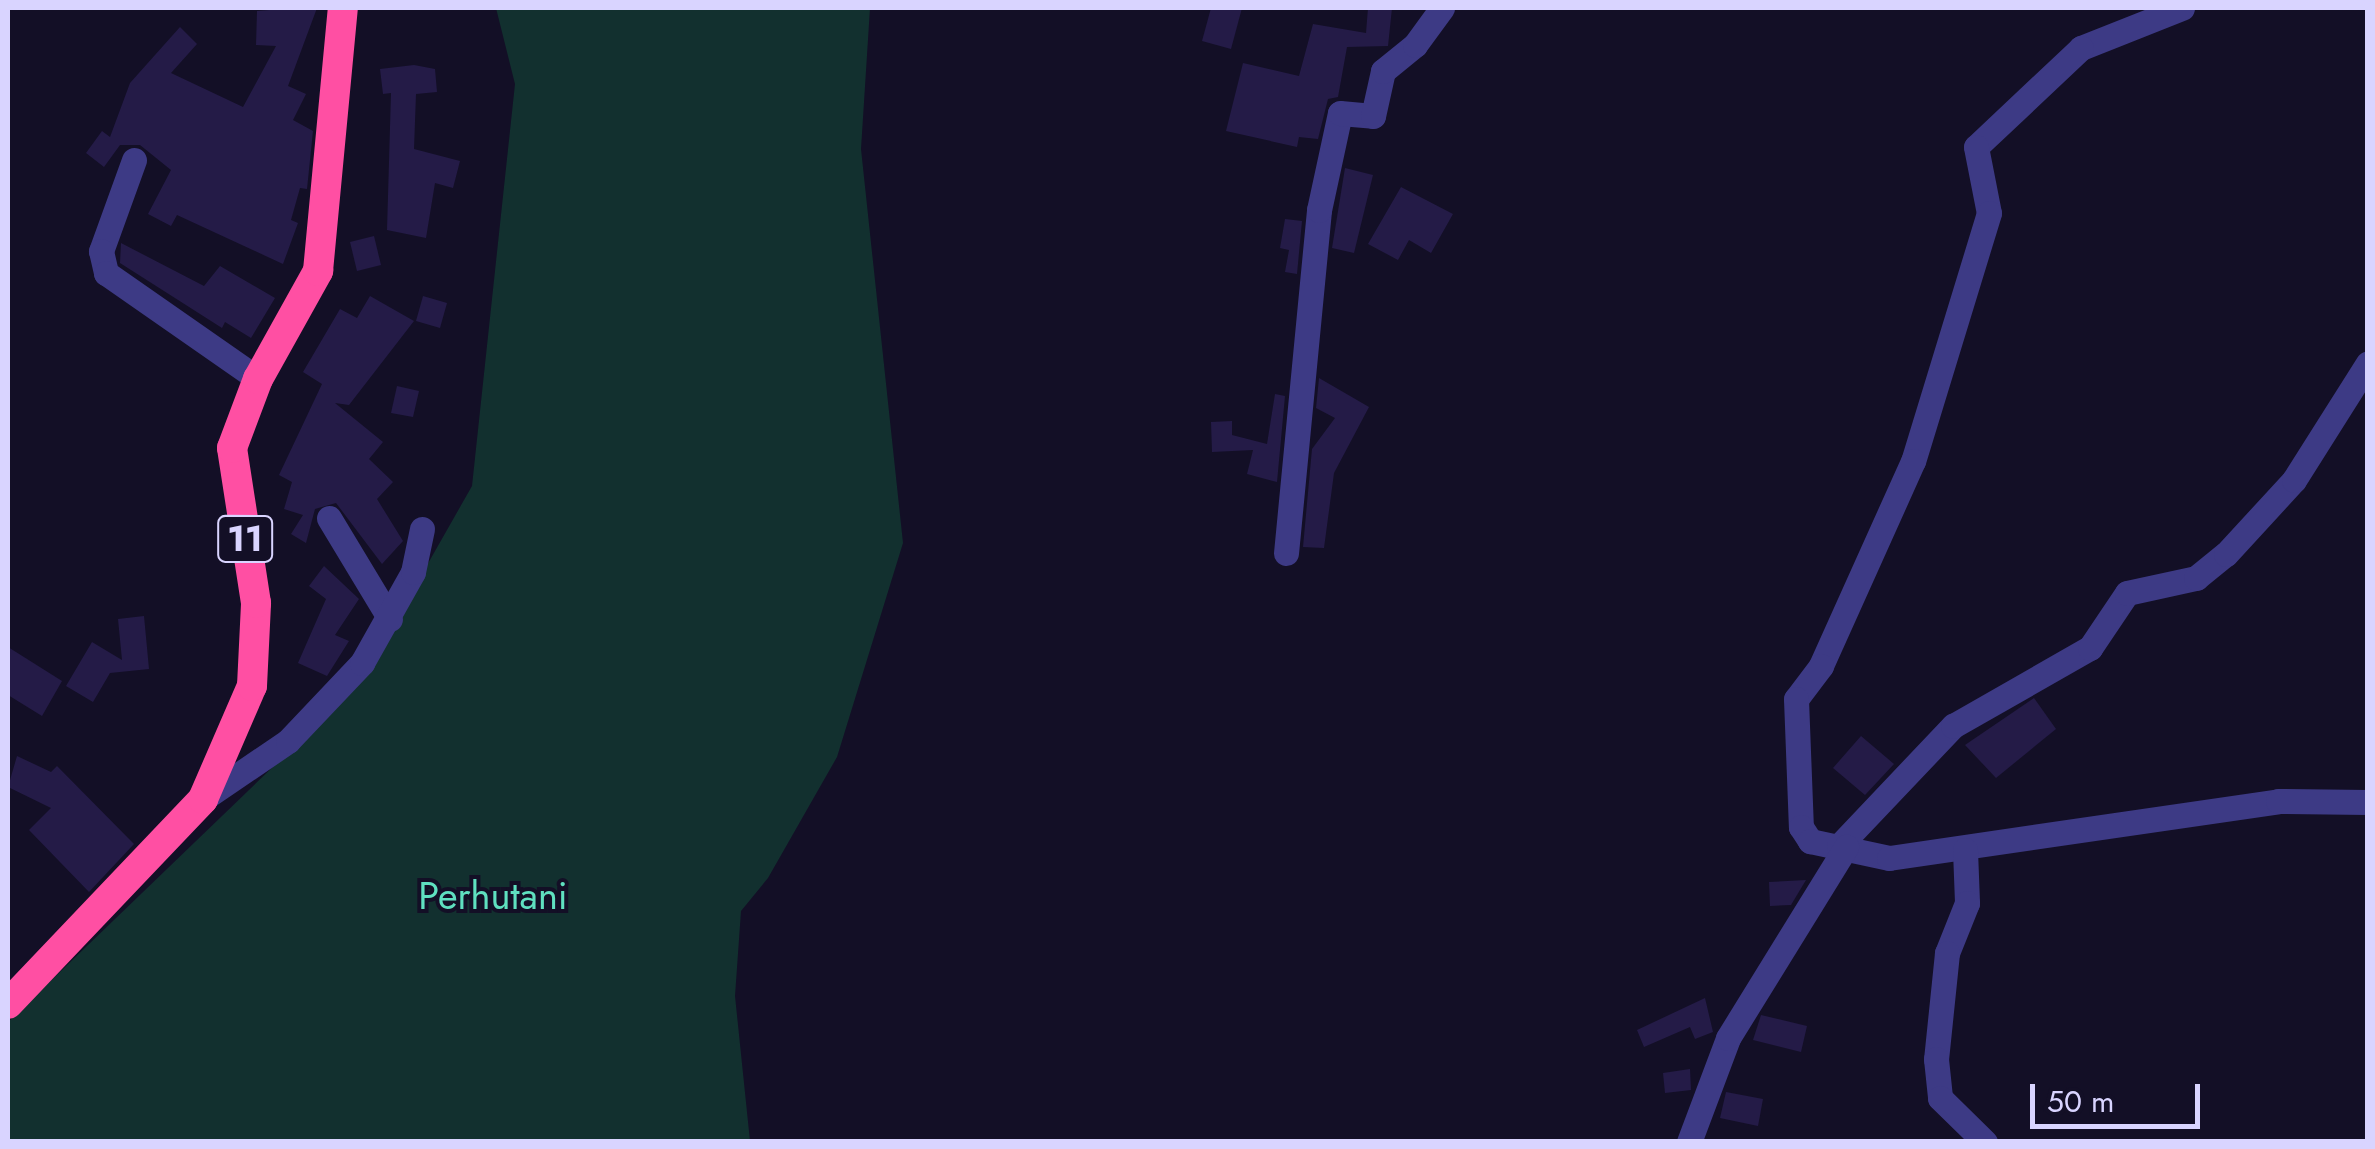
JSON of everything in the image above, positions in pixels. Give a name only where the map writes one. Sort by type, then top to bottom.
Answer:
[{"type":"highway","name":"11","points":[[8,1004],[203,799],[232,742],[258,647],[232,448],[258,379],[294,328],[318,271],[343,8]]},
{"type":"street","points":[[1286,553],[1317,229],[1340,112],[1373,116],[1383,71],[1415,46],[1442,8]]},
{"type":"street","points":[[2182,8],[2081,48],[1976,147],[1989,213],[1913,461],[1792,716],[1800,827],[1810,841],[1889,858],[1965,850],[2278,801],[2368,802]]},
{"type":"street","points":[[134,160],[102,251],[106,272],[258,379]]},
{"type":"street","points":[[1688,1142],[1728,1038],[1842,846],[1953,726],[2090,648],[2127,593],[2196,578],[2226,554],[2294,480],[2368,363]]},
{"type":"street","points":[[329,518],[390,619]]},
{"type":"street","points":[[203,799],[288,740],[362,663],[414,572],[422,529]]},
{"type":"street","points":[[1965,850],[1967,903],[1947,954],[1936,1059],[1940,1098],[1985,1142]]},
{"type":"green space","name":"Perhutani","points":[[496,8],[870,8],[861,149],[903,543],[837,757],[768,878],[741,911],[735,996],[750,1141],[8,1141],[8,1022],[360,683],[472,486],[515,84]]},
{"type":"building","points":[[317,8],[288,86],[306,94],[293,120],[313,131],[307,189],[300,188],[291,220],[298,223],[283,264],[177,215],[171,226],[148,214],[171,170],[140,145],[120,145],[104,167],[86,153],[102,131],[110,137],[130,83],[180,27],[197,44],[171,73],[243,107],[276,46],[256,45],[257,11]]},
{"type":"building","points":[[1211,8],[1242,8],[1231,49],[1202,41]]},
{"type":"building","points":[[1368,8],[1392,8],[1388,46],[1347,47],[1338,97],[1328,99],[1318,139],[1299,137],[1297,147],[1226,131],[1243,63],[1299,76],[1313,24],[1366,33]]},
{"type":"building","points":[[414,65],[435,69],[437,92],[416,94],[414,149],[460,161],[453,188],[435,183],[426,238],[387,230],[391,93],[383,94],[380,69]]},
{"type":"building","points":[[1345,168],[1373,175],[1354,253],[1332,248]]},
{"type":"building","points":[[1401,187],[1453,214],[1431,253],[1409,240],[1398,260],[1368,244]]},
{"type":"building","points":[[1285,219],[1302,221],[1297,274],[1285,272],[1289,250],[1280,248]]},
{"type":"building","points":[[374,236],[381,265],[357,271],[350,242]]},
{"type":"building","points":[[121,243],[204,286],[220,266],[275,298],[251,338],[225,322],[222,328],[120,263]]},
{"type":"building","points":[[370,296],[414,321],[349,405],[335,403],[383,442],[369,459],[393,482],[377,499],[403,541],[382,564],[336,503],[315,509],[306,543],[291,534],[303,515],[284,509],[292,482],[279,475],[322,384],[303,372],[340,309],[357,318]]},
{"type":"building","points":[[423,296],[447,303],[440,328],[416,321]]},
{"type":"building","points":[[1319,378],[1369,407],[1334,473],[1324,548],[1303,547],[1312,449],[1335,418],[1316,408]]},
{"type":"building","points":[[397,386],[419,391],[413,417],[391,413]]},
{"type":"building","points":[[1275,394],[1285,396],[1277,482],[1247,474],[1253,450],[1212,452],[1211,422],[1232,421],[1232,435],[1267,444]]},
{"type":"building","points":[[324,566],[359,599],[335,635],[349,641],[327,676],[298,663],[326,599],[309,586]]},
{"type":"building","points":[[144,616],[149,669],[110,673],[93,702],[66,686],[92,642],[122,660],[118,619]]},
{"type":"building","points":[[8,647],[62,681],[42,716],[8,695]]},
{"type":"building","points":[[2034,698],[2056,729],[1996,778],[1965,745]]},
{"type":"building","points":[[1861,736],[1894,764],[1865,795],[1833,768]]},
{"type":"building","points":[[17,756],[51,772],[57,766],[134,844],[89,892],[29,830],[51,808],[8,787]]},
{"type":"building","points":[[1806,880],[1791,905],[1770,906],[1769,882]]},
{"type":"building","points":[[1705,998],[1713,1032],[1695,1039],[1690,1027],[1644,1047],[1637,1030]]},
{"type":"building","points":[[1761,1015],[1807,1026],[1801,1052],[1753,1040]]},
{"type":"building","points":[[1690,1069],[1691,1090],[1665,1093],[1663,1073]]},
{"type":"building","points":[[1726,1092],[1763,1099],[1758,1126],[1720,1118]]}]
